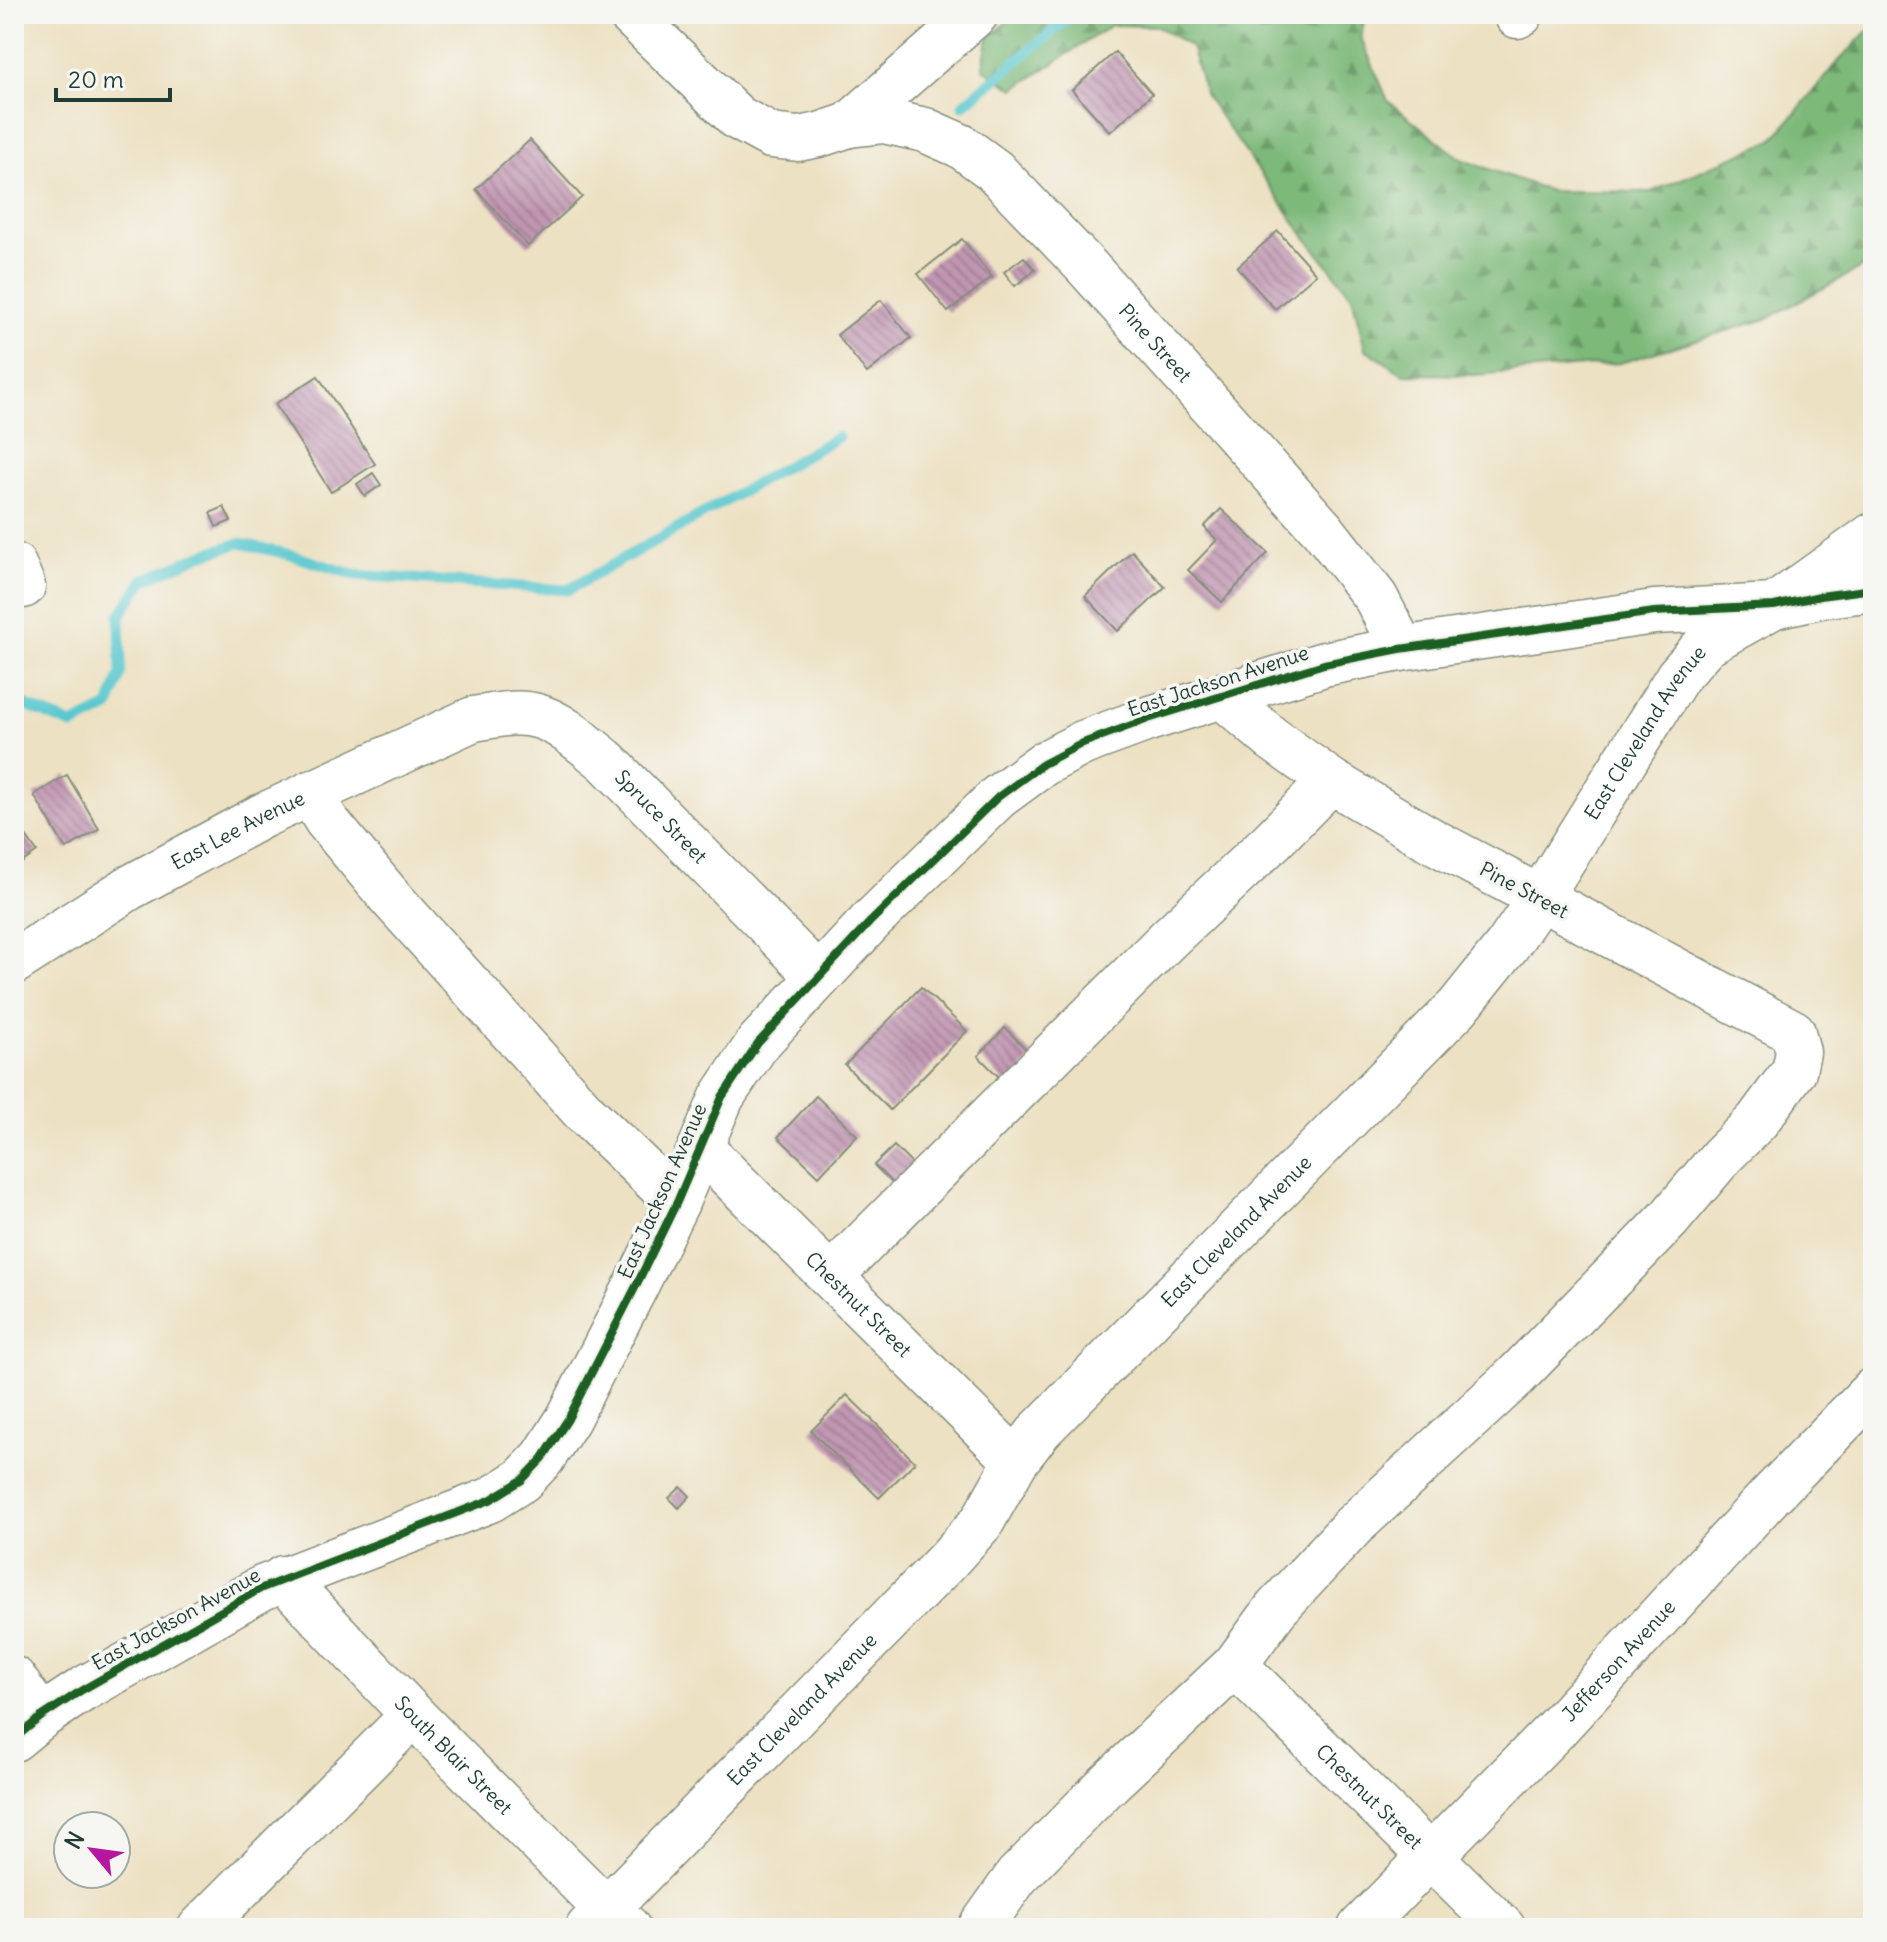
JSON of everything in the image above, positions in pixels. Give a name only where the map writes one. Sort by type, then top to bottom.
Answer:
[{"type":"street","points":[[630,14],[738,118],[771,136],[798,139],[849,125],[976,14]]},
{"type":"street","name":"Pine Street","points":[[849,125],[884,121],[925,130],[961,146],[994,170],[1086,266],[1323,530],[1376,598],[1400,649]]},
{"type":"street","name":"East Cleveland Avenue","points":[[608,1921],[974,1532],[1016,1461],[1040,1430],[1458,1007],[1507,946],[1678,676],[1706,644],[1774,606],[1873,535]]},
{"type":"street","points":[[1774,606],[1873,589]]},
{"type":"street","name":"East Jackson Avenue","points":[[28,1728],[82,1690],[262,1588],[490,1500],[522,1480],[543,1458],[568,1419],[677,1202],[722,1097],[758,1043],[870,922],[998,797],[1043,764],[1083,743],[1221,695],[1324,664],[1400,649],[1654,612],[1774,606]]},
{"type":"street","name":"Pine Street","points":[[1221,695],[1271,738],[1331,781],[1539,899],[1793,1032],[1798,1052],[1794,1071],[1757,1121],[1722,1156],[1668,1220],[1516,1376],[1353,1526],[1276,1609],[1235,1665]]},
{"type":"street","name":"Spruce Street","points":[[473,719],[508,713],[537,716],[574,735],[606,761],[819,977]]},
{"type":"street","name":"East Lee Avenue","points":[[14,962],[129,888],[262,816],[473,719]]},
{"type":"street","points":[[831,1276],[1331,781]]},
{"type":"street","points":[[310,793],[326,820],[390,897],[585,1113],[677,1202]]},
{"type":"street","name":"Chestnut Street","points":[[701,1148],[1016,1461]]},
{"type":"street","name":"Jefferson Avenue","points":[[1360,1928],[1554,1731],[1769,1497],[1873,1390]]},
{"type":"street","name":"South Blair Street","points":[[283,1578],[413,1715],[591,1894],[608,1921]]},
{"type":"street","points":[[980,1928],[1017,1876],[1104,1788],[1235,1665]]},
{"type":"street","name":"Chestnut Street","points":[[1235,1665],[1503,1928]]},
{"type":"street","points":[[14,1679],[28,1728]]},
{"type":"street","points":[[200,1928],[413,1715]]},
{"type":"green space","points":[[1017,14],[1365,14],[1361,38],[1388,101],[1461,159],[1550,191],[1651,192],[1773,140],[1834,66],[1873,26],[1873,259],[1766,319],[1620,363],[1474,375],[1403,374],[1365,349],[1352,296],[1301,231],[1206,96],[1191,47],[1157,26],[1112,25],[1014,89],[983,68],[988,38]]},
{"type":"building","points":[[1115,52],[1152,94],[1110,132],[1072,90]]},
{"type":"building","points":[[530,140],[582,197],[528,246],[476,189]]},
{"type":"building","points":[[1278,231],[1316,274],[1275,309],[1237,267]]},
{"type":"building","points":[[962,239],[992,277],[948,312],[918,274]]},
{"type":"building","points":[[1024,257],[1035,270],[1015,286],[1004,272]]},
{"type":"building","points":[[881,300],[911,338],[867,373],[837,335]]},
{"type":"building","points":[[318,376],[375,464],[331,492],[275,404]]},
{"type":"building","points":[[373,473],[381,485],[365,496],[357,484]]},
{"type":"building","points":[[224,507],[231,521],[216,527],[210,513]]},
{"type":"building","points":[[1221,509],[1268,553],[1222,602],[1188,570],[1217,540],[1204,527]]},
{"type":"building","points":[[1132,551],[1165,587],[1118,631],[1085,596]]},
{"type":"building","points":[[67,775],[99,829],[66,849],[34,795]]},
{"type":"building","points":[[14,819],[37,852],[14,868]]},
{"type":"building","points":[[921,987],[967,1031],[890,1110],[845,1065]]},
{"type":"building","points":[[1005,1028],[1034,1057],[1007,1085],[978,1056]]},
{"type":"building","points":[[816,1096],[857,1135],[819,1176],[778,1137]]},
{"type":"building","points":[[894,1146],[920,1172],[901,1192],[874,1165]]},
{"type":"building","points":[[847,1395],[915,1462],[879,1498],[811,1431]]},
{"type":"building","points":[[681,1487],[690,1496],[679,1508],[669,1498]]},
{"type":"waterway","points":[[963,105],[1074,14]]},
{"type":"waterway","points":[[14,697],[29,707],[72,725],[109,707],[121,673],[120,615],[144,580],[201,555],[240,543],[355,575],[568,590],[838,437]]},
{"type":"cycle path","points":[[14,1739],[82,1690],[262,1588],[490,1500],[522,1480],[543,1458],[568,1419],[677,1202],[722,1097],[758,1043],[870,922],[998,797],[1043,764],[1083,743],[1148,719],[1324,664],[1400,649],[1654,612],[1774,606],[1873,589]]}]
